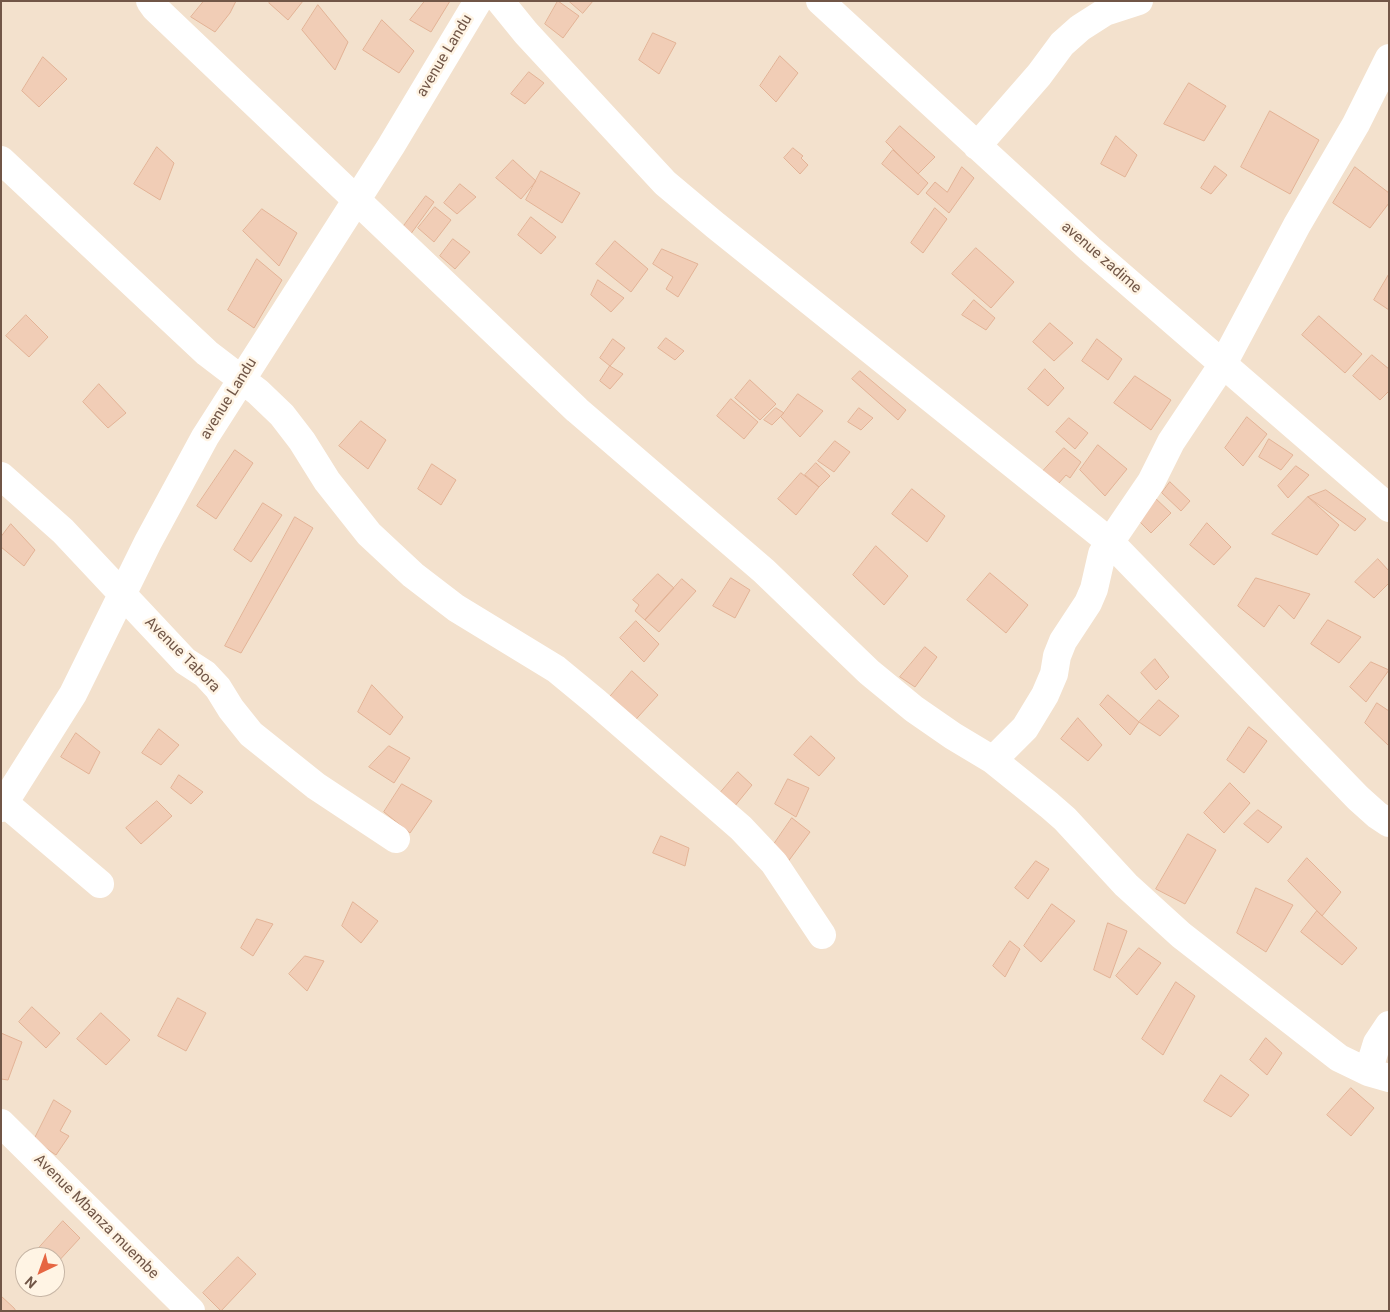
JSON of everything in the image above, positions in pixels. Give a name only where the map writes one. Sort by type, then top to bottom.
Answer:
[{"type":"street","points":[[150,1],[162,15],[577,410],[764,571],[869,672],[914,709],[952,736],[993,760],[1065,819],[1126,885],[1181,935],[1339,1058],[1378,1075],[1377,1043],[1389,1026]]},
{"type":"street","name":"avenue Landu","points":[[2,804],[73,694],[148,542],[205,437],[391,146],[478,1]]},
{"type":"street","points":[[500,1],[526,32],[665,183],[1110,542],[1358,798],[1389,823]]},
{"type":"street","name":"avenue zadime","points":[[820,1],[1090,249],[1389,508]]},
{"type":"street","points":[[978,146],[1062,44],[1080,28],[1105,12],[1139,1]]},
{"type":"street","points":[[993,760],[1025,728],[1045,695],[1054,674],[1057,656],[1063,641],[1088,603],[1094,589],[1102,554],[1151,482],[1171,442],[1223,364],[1297,225],[1356,124],[1389,58]]},
{"type":"street","points":[[1,160],[207,353],[258,392],[282,415],[302,441],[327,481],[369,534],[413,575],[456,608],[556,669],[741,828],[774,863],[822,935]]},
{"type":"street","name":"Avenue Tabora","points":[[1,476],[63,531],[185,661],[204,674],[218,688],[231,709],[252,734],[316,786],[396,839]]},
{"type":"street","points":[[2,804],[100,884]]},
{"type":"street","name":"Avenue Mbanza muembe","points":[[1,1123],[184,1308]]},
{"type":"shaded area","points":[[1,1],[1389,1],[1389,1311],[1,1311]]},
{"type":"building","points":[[204,1],[236,1],[230,13],[215,32],[191,17]]},
{"type":"building","points":[[271,1],[303,1],[288,20],[269,3]]},
{"type":"building","points":[[425,1],[450,1],[431,32],[410,20]]},
{"type":"building","points":[[558,1],[579,16],[563,38],[545,24]]},
{"type":"building","points":[[569,1],[593,1],[583,13]]},
{"type":"building","points":[[318,5],[348,42],[335,70],[302,30]]},
{"type":"building","points":[[382,20],[414,51],[399,73],[363,50]]},
{"type":"building","points":[[653,33],[676,43],[659,74],[639,60]]},
{"type":"building","points":[[780,56],[798,73],[776,102],[760,86]]},
{"type":"building","points":[[43,57],[67,79],[39,107],[22,91]]},
{"type":"building","points":[[529,72],[544,83],[525,104],[511,94]]},
{"type":"building","points":[[1189,83],[1226,106],[1204,141],[1164,124]]},
{"type":"building","points":[[1270,111],[1319,140],[1290,194],[1241,167]]},
{"type":"building","points":[[900,126],[935,157],[918,174],[886,142]]},
{"type":"building","points":[[1116,136],[1137,155],[1125,177],[1101,164]]},
{"type":"building","points":[[157,147],[174,163],[160,200],[134,184]]},
{"type":"building","points":[[793,148],[803,156],[801,158],[808,165],[800,174],[784,158]]},
{"type":"building","points":[[893,150],[928,183],[918,195],[882,164]]},
{"type":"building","points":[[513,160],[536,181],[521,199],[496,178]]},
{"type":"building","points":[[1215,166],[1227,175],[1211,194],[1201,188]]},
{"type":"building","points":[[962,167],[974,178],[949,213],[926,193],[935,182],[947,192]]},
{"type":"building","points":[[1355,167],[1389,193],[1389,203],[1370,228],[1333,203]]},
{"type":"building","points":[[541,171],[580,193],[562,223],[526,200]]},
{"type":"building","points":[[460,184],[476,197],[457,214],[444,203]]},
{"type":"building","points":[[426,196],[434,202],[410,235],[403,227]]},
{"type":"building","points":[[435,207],[451,220],[434,242],[418,228]]},
{"type":"building","points":[[935,208],[947,219],[923,253],[911,243]]},
{"type":"building","points":[[262,209],[297,233],[279,266],[243,231]]},
{"type":"building","points":[[531,217],[556,237],[541,254],[518,235]]},
{"type":"building","points":[[453,239],[470,252],[455,269],[440,256]]},
{"type":"building","points":[[615,241],[648,269],[631,292],[596,264]]},
{"type":"building","points":[[976,248],[1014,282],[991,308],[952,274]]},
{"type":"building","points":[[662,249],[698,264],[678,297],[666,289],[673,277],[653,264]]},
{"type":"building","points":[[257,259],[282,280],[254,328],[228,310]]},
{"type":"building","points":[[1389,274],[1389,310],[1374,300]]},
{"type":"building","points":[[598,280],[624,298],[611,312],[591,295]]},
{"type":"building","points":[[974,300],[995,318],[986,330],[962,315]]},
{"type":"building","points":[[26,315],[48,337],[29,357],[6,336]]},
{"type":"building","points":[[1319,316],[1362,354],[1345,373],[1302,335]]},
{"type":"building","points":[[1050,323],[1073,343],[1054,361],[1033,342]]},
{"type":"building","points":[[666,338],[684,351],[675,360],[658,348]]},
{"type":"building","points":[[613,339],[625,348],[610,366],[600,358]]},
{"type":"building","points":[[1097,339],[1122,359],[1108,380],[1082,361]]},
{"type":"building","points":[[1372,355],[1389,369],[1389,391],[1380,400],[1353,376]]},
{"type":"building","points":[[610,366],[623,374],[610,389],[600,381]]},
{"type":"building","points":[[1045,369],[1064,388],[1048,406],[1028,389]]},
{"type":"building","points":[[860,371],[906,410],[898,420],[852,379]]},
{"type":"building","points":[[1135,376],[1171,400],[1151,430],[1114,403]]},
{"type":"building","points":[[750,380],[776,404],[760,420],[735,398]]},
{"type":"building","points":[[99,384],[126,413],[108,428],[83,402]]},
{"type":"building","points":[[798,394],[823,411],[800,437],[781,417]]},
{"type":"building","points":[[731,399],[758,422],[744,439],[717,416]]},
{"type":"building","points":[[776,408],[784,413],[772,425],[764,420]]},
{"type":"building","points":[[859,408],[873,418],[861,430],[848,422]]},
{"type":"building","points":[[1247,417],[1267,434],[1243,466],[1225,448]]},
{"type":"building","points":[[1069,418],[1088,433],[1075,449],[1056,432]]},
{"type":"building","points":[[361,421],[386,440],[368,469],[339,446]]},
{"type":"building","points":[[1269,439],[1293,455],[1281,470],[1259,457]]},
{"type":"building","points":[[835,441],[850,452],[834,472],[818,461]]},
{"type":"building","points":[[1098,445],[1127,469],[1105,496],[1080,470]]},
{"type":"building","points":[[1064,448],[1081,462],[1070,478],[1066,475],[1052,491],[1034,481]]},
{"type":"building","points":[[235,450],[253,463],[216,519],[197,506]]},
{"type":"building","points":[[816,463],[830,476],[819,487],[805,475]]},
{"type":"building","points":[[432,464],[456,480],[441,505],[418,489]]},
{"type":"building","points":[[1296,466],[1309,475],[1288,498],[1278,486]]},
{"type":"building","points":[[801,473],[819,487],[796,515],[778,499]]},
{"type":"building","points":[[1170,482],[1190,501],[1181,511],[1162,493]]},
{"type":"building","points":[[912,489],[945,516],[927,542],[892,514]]},
{"type":"building","points":[[1326,490],[1366,519],[1355,531],[1308,497]]},
{"type":"building","points":[[1154,497],[1171,513],[1151,533],[1137,519]]},
{"type":"building","points":[[1308,497],[1339,525],[1317,555],[1272,534]]},
{"type":"building","points":[[263,503],[282,515],[251,562],[234,550]]},
{"type":"building","points":[[295,517],[313,528],[241,653],[225,646]]},
{"type":"building","points":[[1207,523],[1231,547],[1214,565],[1190,545]]},
{"type":"building","points":[[11,524],[35,550],[24,566],[1,547],[1,537]]},
{"type":"building","points":[[876,546],[908,576],[884,605],[853,575]]},
{"type":"building","points":[[1378,559],[1389,571],[1389,583],[1374,598],[1355,582]]},
{"type":"building","points":[[990,573],[1028,605],[1006,633],[967,600]]},
{"type":"building","points":[[658,574],[674,588],[645,620],[635,611],[639,605],[633,600]]},
{"type":"building","points":[[731,578],[750,590],[735,618],[713,606]]},
{"type":"building","points":[[1256,578],[1310,594],[1294,619],[1279,605],[1264,627],[1238,606]]},
{"type":"building","points":[[682,579],[696,591],[659,632],[645,620]]},
{"type":"building","points":[[1328,620],[1361,637],[1339,663],[1311,644]]},
{"type":"building","points":[[636,621],[659,644],[644,662],[620,638]]},
{"type":"building","points":[[925,647],[937,657],[915,687],[900,677]]},
{"type":"building","points":[[1155,659],[1169,677],[1156,690],[1141,673]]},
{"type":"building","points":[[1371,662],[1389,670],[1366,702],[1350,687]]},
{"type":"building","points":[[632,671],[658,695],[629,727],[603,705]]},
{"type":"building","points":[[372,685],[403,717],[390,735],[358,712]]},
{"type":"building","points":[[1108,695],[1139,722],[1130,735],[1100,705]]},
{"type":"building","points":[[1159,700],[1179,716],[1160,736],[1139,722]]},
{"type":"building","points":[[1377,703],[1389,711],[1389,746],[1365,723]]},
{"type":"building","points":[[1078,718],[1102,745],[1088,761],[1061,739]]},
{"type":"building","points":[[1249,727],[1267,741],[1244,773],[1227,760]]},
{"type":"building","points":[[159,729],[179,745],[161,765],[142,753]]},
{"type":"building","points":[[76,733],[100,752],[89,774],[61,757]]},
{"type":"building","points":[[811,736],[835,758],[819,776],[794,755]]},
{"type":"building","points":[[389,746],[410,758],[394,783],[369,767]]},
{"type":"building","points":[[738,772],[752,785],[725,818],[710,805]]},
{"type":"building","points":[[179,775],[203,792],[191,804],[171,788]]},
{"type":"building","points":[[788,779],[809,788],[796,817],[775,804]]},
{"type":"building","points":[[1230,783],[1250,803],[1224,833],[1204,813]]},
{"type":"building","points":[[402,784],[432,801],[410,833],[384,812]]},
{"type":"building","points":[[157,801],[172,816],[141,844],[126,828]]},
{"type":"building","points":[[1258,810],[1282,827],[1268,843],[1244,824]]},
{"type":"building","points":[[792,818],[810,832],[787,863],[770,850]]},
{"type":"building","points":[[1188,834],[1216,850],[1185,904],[1156,889]]},
{"type":"building","points":[[661,836],[689,848],[685,866],[653,853]]},
{"type":"building","points":[[1307,858],[1341,892],[1322,916],[1288,881]]},
{"type":"building","points":[[1036,861],[1049,869],[1028,899],[1015,888]]},
{"type":"building","points":[[1256,888],[1293,905],[1266,952],[1237,933]]},
{"type":"building","points":[[353,902],[378,921],[361,943],[342,926]]},
{"type":"building","points":[[1052,904],[1075,921],[1041,962],[1024,946]]},
{"type":"building","points":[[1317,911],[1357,948],[1342,965],[1301,932]]},
{"type":"building","points":[[257,919],[273,924],[253,956],[241,948]]},
{"type":"building","points":[[1108,923],[1127,931],[1110,978],[1094,970]]},
{"type":"building","points":[[1010,941],[1020,949],[1005,977],[993,966]]},
{"type":"building","points":[[1139,948],[1161,963],[1137,995],[1116,976]]},
{"type":"building","points":[[305,956],[324,961],[307,991],[289,974]]},
{"type":"building","points":[[1176,982],[1195,996],[1163,1055],[1142,1039]]},
{"type":"building","points":[[178,998],[206,1013],[186,1051],[158,1036]]},
{"type":"building","points":[[32,1007],[60,1033],[46,1048],[19,1022]]},
{"type":"building","points":[[101,1013],[130,1040],[106,1065],[77,1039]]},
{"type":"building","points":[[1,1033],[22,1042],[8,1080],[1,1079]]},
{"type":"building","points":[[1266,1038],[1282,1053],[1267,1075],[1250,1060]]},
{"type":"building","points":[[1221,1075],[1249,1095],[1231,1117],[1204,1101]]},
{"type":"building","points":[[1351,1088],[1374,1108],[1351,1136],[1327,1115]]},
{"type":"building","points":[[54,1100],[71,1111],[60,1131],[69,1136],[56,1155],[34,1140]]},
{"type":"building","points":[[63,1221],[80,1238],[65,1254],[65,1247],[40,1247]]},
{"type":"building","points":[[238,1257],[256,1274],[221,1311],[203,1293]]},
{"type":"building","points":[[1,1296],[14,1308],[16,1311],[1,1311]]}]
